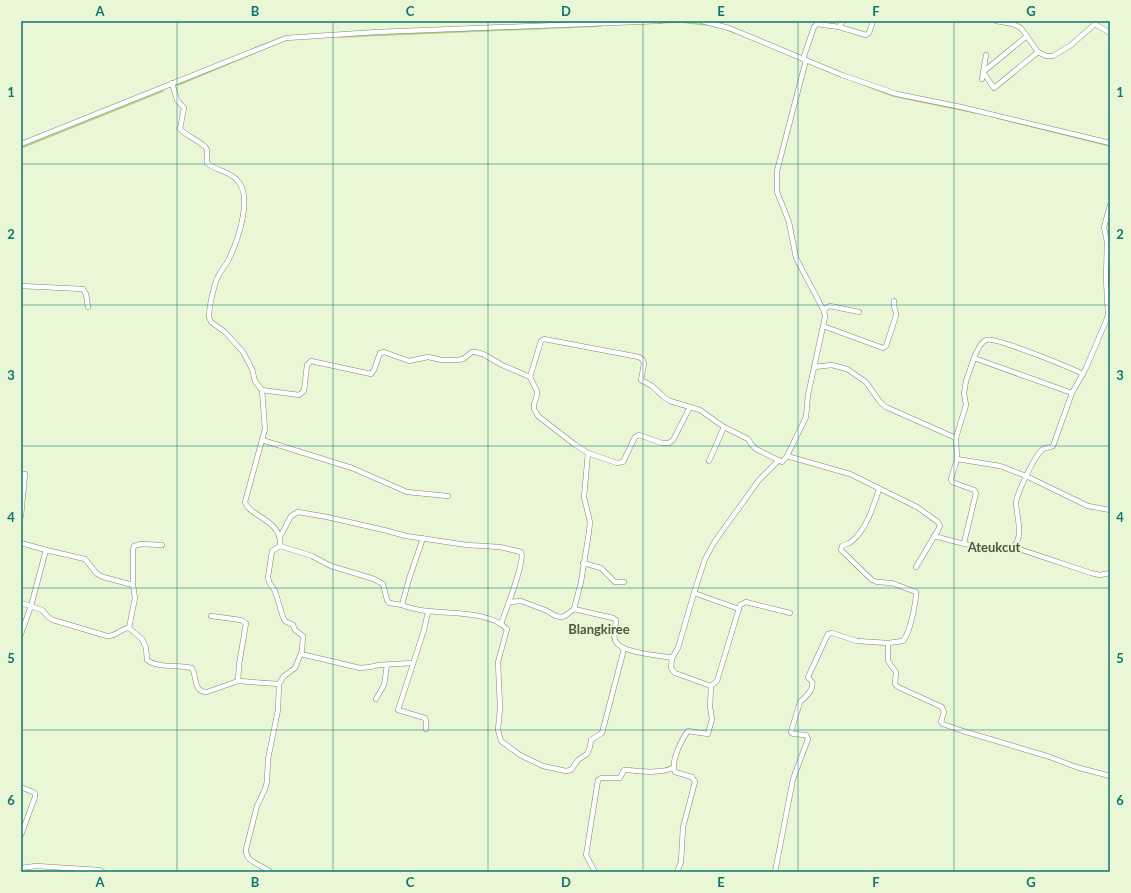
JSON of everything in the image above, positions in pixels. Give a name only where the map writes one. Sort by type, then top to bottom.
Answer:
[{"type":"street","points":[[21,144],[286,38],[377,32],[660,21]]},
{"type":"street","points":[[702,21],[729,28],[861,82],[897,94],[961,107],[1110,143]]},
{"type":"street","points":[[840,28],[843,21]]},
{"type":"street","points":[[530,377],[542,339],[630,355],[643,360],[642,382],[652,386],[670,401],[700,410],[724,427],[748,439],[756,449],[782,462],[787,456],[806,417],[808,395],[825,317],[824,312],[796,258],[788,222],[777,192],[777,171],[814,27],[817,24],[866,35],[869,33],[873,21]]},
{"type":"street","points":[[996,21],[1013,24],[1022,28],[1038,52],[1046,56],[1053,56],[1071,45],[1095,24],[1110,32]]},
{"type":"street","points":[[983,72],[1027,36]]},
{"type":"street","points":[[983,72],[994,88],[1038,52]]},
{"type":"street","points":[[982,79],[986,55]]},
{"type":"street","points":[[172,83],[177,100],[184,108],[180,129],[205,147],[207,151],[207,163],[236,179],[244,193],[244,206],[238,235],[229,259],[220,271],[216,281],[209,317],[211,322],[225,332],[244,352],[252,369],[255,381],[262,390],[265,422],[262,440],[244,502],[248,508],[270,523],[280,537]]},
{"type":"street","points":[[1013,547],[1017,542],[1019,535],[1016,502],[1026,476],[1042,449],[1053,446],[1072,393],[1084,372],[1108,314],[1106,279],[1108,242],[1104,227],[1110,205]]},
{"type":"street","points":[[21,286],[83,289],[86,294],[88,307]]},
{"type":"street","points":[[823,326],[881,348],[884,347],[896,313],[893,304],[894,301]]},
{"type":"street","points":[[824,312],[826,308],[830,306],[859,312]]},
{"type":"street","points":[[964,543],[976,493],[974,490],[952,482],[951,479],[957,459],[956,438],[966,405],[964,393],[966,381],[974,358],[984,341],[989,339],[1012,346],[1084,372]]},
{"type":"street","points":[[262,390],[299,395],[302,394],[304,391],[308,365],[310,362],[329,364],[371,374],[380,353],[384,352],[409,361],[428,357],[442,360],[458,360],[463,359],[472,352],[475,352],[530,377],[537,391],[534,404],[535,413],[574,444],[588,453],[617,463],[623,462],[634,437],[638,435],[662,443],[669,443],[673,440],[690,407]]},
{"type":"street","points":[[974,358],[1072,393]]},
{"type":"street","points":[[814,367],[832,366],[847,369],[866,382],[880,402],[886,407],[956,438]]},
{"type":"street","points":[[709,461],[724,427]]},
{"type":"street","points":[[262,440],[352,468],[407,492],[448,496]]},
{"type":"street","points":[[509,602],[521,601],[561,617],[565,616],[574,609],[581,582],[583,563],[590,532],[590,522],[584,497],[588,453]]},
{"type":"street","points":[[787,456],[850,474],[917,507],[938,522],[940,526],[916,567]]},
{"type":"street","points":[[957,459],[1000,466],[1026,476],[1088,506],[1110,510]]},
{"type":"street","points":[[711,686],[675,673],[671,668],[672,658],[678,648],[694,593],[706,559],[715,542],[759,480],[779,460]]},
{"type":"street","points":[[21,474],[25,474],[21,516]]},
{"type":"street","points":[[775,872],[792,779],[808,739],[806,735],[793,734],[791,732],[800,702],[807,697],[812,685],[812,682],[808,677],[828,634],[832,633],[865,643],[888,643],[903,641],[906,636],[914,607],[916,592],[892,583],[877,582],[872,580],[841,550],[842,546],[854,539],[871,515],[879,488]]},
{"type":"street","points":[[280,546],[280,537],[291,516],[298,512],[327,517],[406,536],[467,545],[500,547],[521,552],[523,557],[501,624]]},
{"type":"street","points":[[934,536],[994,549],[1013,547],[1091,573],[1100,575],[1110,573]]},
{"type":"street","points":[[402,605],[423,538]]},
{"type":"street","points":[[21,542],[46,550],[86,559],[97,574],[133,585]]},
{"type":"street","points":[[129,628],[135,598],[133,585],[134,546],[141,544],[162,545]]},
{"type":"street","points":[[270,872],[249,859],[246,854],[260,800],[267,781],[270,753],[277,718],[279,684],[284,676],[296,668],[301,654],[303,636],[293,625],[285,621],[275,591],[269,582],[272,551],[280,546],[312,556],[331,566],[374,579],[382,584],[389,603],[428,612],[444,611],[479,616],[501,624],[508,629],[498,662],[500,708],[498,730],[501,741],[520,755],[543,766],[566,771],[571,770],[578,760],[588,751],[591,740],[602,733],[624,648]]},
{"type":"street","points":[[21,634],[31,606],[46,550]]},
{"type":"street","points":[[583,563],[601,568],[615,582],[624,582]]},
{"type":"street","points":[[694,593],[739,609]]},
{"type":"street","points":[[594,870],[586,855],[598,780],[601,778],[620,778],[624,770],[654,772],[668,771],[673,768],[676,755],[687,733],[690,731],[706,735],[709,733],[712,717],[710,710],[711,686],[717,681],[740,605],[746,602],[790,613]]},
{"type":"street","points":[[21,603],[42,610],[53,620],[107,636],[113,636],[124,628],[129,628],[142,639],[146,648],[147,660],[150,663],[192,668],[198,688],[201,692],[206,692],[238,681],[279,684]]},
{"type":"street","points":[[574,609],[616,620],[615,642],[620,647],[631,651],[672,658]]},
{"type":"street","points":[[426,729],[425,718],[398,710],[412,663],[424,630],[428,612]]},
{"type":"street","points":[[211,616],[241,620],[246,623],[238,681]]},
{"type":"street","points":[[888,643],[888,661],[896,672],[895,684],[898,687],[942,707],[944,712],[941,722],[943,724],[1050,757],[1076,767],[1110,776]]},
{"type":"street","points":[[301,654],[360,668],[412,663]]},
{"type":"street","points":[[376,699],[384,685],[387,665]]},
{"type":"street","points":[[673,768],[676,772],[694,778],[696,782],[683,827],[681,862],[677,872]]},
{"type":"street","points":[[21,787],[35,792],[35,797],[21,835]]},
{"type":"street","points":[[21,868],[36,866],[99,870],[102,872]]},
{"type":"waterway","points":[[659,23],[680,22],[707,25]]},
{"type":"waterway","points":[[339,37],[601,26]]},
{"type":"waterway","points":[[726,29],[735,33]]},
{"type":"waterway","points":[[178,85],[276,44]]},
{"type":"waterway","points":[[851,80],[893,96],[976,113]]},
{"type":"waterway","points":[[21,148],[163,91]]},
{"type":"waterway","points":[[997,118],[1110,146]]},
{"type":"district","name":"Ateukcut","points":[[994,547]]},
{"type":"district","name":"Blangkiree","points":[[599,629]]}]
